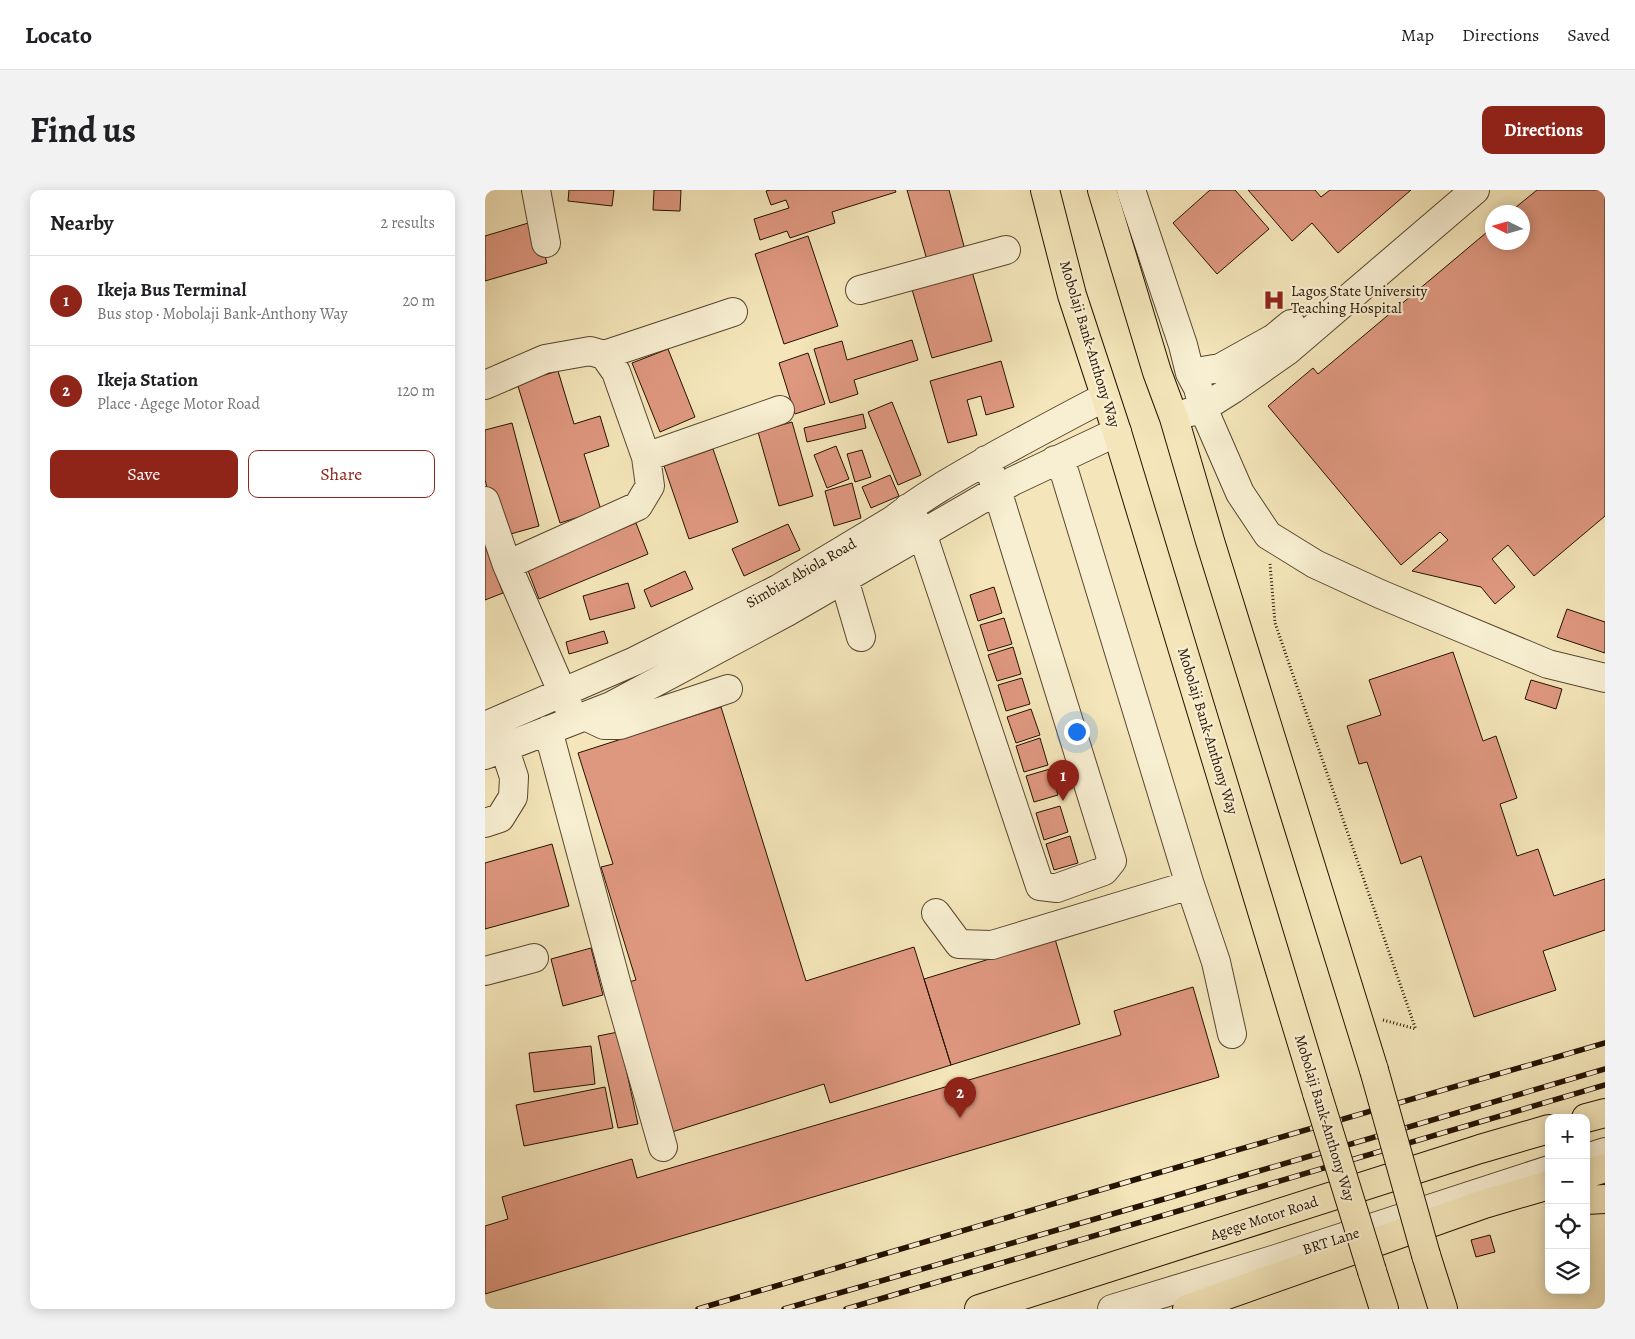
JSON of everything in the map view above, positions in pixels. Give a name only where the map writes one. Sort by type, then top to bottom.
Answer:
[{"type":"main road","name":"Mobolaji Bank-Anthony Way","points":[[1045,190],[1072,295],[1117,432],[1384,1309]]},
{"type":"main road","points":[[1102,190],[1374,1070],[1443,1309]]},
{"type":"main road","points":[[1590,1117],[1605,1113]]},
{"type":"main road","name":"Agege Motor Road","points":[[979,1309],[1480,1149],[1545,1130]]},
{"type":"main road","points":[[1590,1173],[1605,1168]]},
{"type":"main road","points":[[1187,1309],[1484,1204],[1545,1186]]},
{"type":"main road","points":[[1590,1200],[1605,1199]]},
{"type":"main road","points":[[1484,1204],[1545,1202]]},
{"type":"street","points":[[536,190],[546,243]]},
{"type":"street","points":[[1131,190],[1183,344],[1190,373],[1198,388],[1203,408],[1240,493],[1268,534],[1315,564],[1389,598],[1548,664],[1605,678]]},
{"type":"street","points":[[1190,373],[1220,368],[1274,338],[1451,190]]},
{"type":"street","points":[[1174,418],[1203,408],[1287,351],[1475,190]]},
{"type":"street","points":[[860,290],[1006,250]]},
{"type":"street","points":[[485,385],[545,359],[590,351],[604,355],[733,312]]},
{"type":"street","points":[[507,565],[639,506],[650,486],[646,457],[616,372],[604,355]]},
{"type":"street","name":"Simbiat Abiola Road","points":[[485,726],[635,661],[778,589],[893,520],[908,508],[987,460],[1105,396]]},
{"type":"street","points":[[646,457],[780,410]]},
{"type":"street","points":[[485,823],[500,818],[513,797],[514,777],[494,751],[611,706],[787,612],[1013,481],[1117,432]]},
{"type":"street","points":[[908,508],[922,533],[1040,886],[1057,888],[1104,871],[1113,861],[987,460]]},
{"type":"street","points":[[1055,460],[1065,474],[1215,962],[1232,1034]]},
{"type":"street","points":[[485,501],[507,565],[561,693],[580,718],[604,725],[620,725],[728,689]]},
{"type":"street","points":[[845,578],[861,637]]},
{"type":"street","points":[[548,730],[663,1147]]},
{"type":"street","points":[[937,913],[959,944],[992,945],[1190,885]]},
{"type":"street","points":[[485,971],[534,958]]},
{"type":"street","points":[[1590,1157],[1605,1152]]},
{"type":"street","name":"BRT Lane","points":[[1112,1309],[1267,1262],[1545,1171]]},
{"type":"path","points":[[1268,534],[1275,623],[1416,1030]]},
{"type":"building","points":[[569,190],[614,190],[612,206],[568,201]]},
{"type":"building","points":[[654,190],[681,190],[680,211],[653,210]]},
{"type":"building","points":[[895,190],[896,192],[832,212],[835,223],[790,238],[787,231],[760,240],[754,219],[789,208],[786,200],[771,205],[766,191]]},
{"type":"building","points":[[907,190],[949,190],[965,250],[927,260]]},
{"type":"building","points":[[1210,190],[1235,190],[1269,229],[1217,274],[1173,223]]},
{"type":"building","points":[[1248,190],[1315,190],[1321,197],[1330,190],[1411,190],[1338,253],[1312,223],[1292,241]]},
{"type":"building","points":[[1537,190],[1605,190],[1605,516],[1534,576],[1508,545],[1492,559],[1515,587],[1495,604],[1481,587],[1412,571],[1448,540],[1440,532],[1401,565],[1268,406],[1313,368],[1318,374],[1485,234],[1485,250],[1530,250],[1530,205],[1519,205]]},
{"type":"building","points":[[535,221],[547,263],[485,281],[485,236]]},
{"type":"building","points":[[808,236],[838,326],[784,344],[755,254]]},
{"type":"building","points":[[971,268],[992,341],[932,358],[911,286]]},
{"type":"building","points":[[912,340],[918,360],[854,380],[858,394],[830,403],[814,349],[842,341],[847,360]]},
{"type":"building","points":[[668,349],[695,417],[660,432],[632,363]]},
{"type":"building","points":[[808,353],[825,404],[795,414],[779,363]]},
{"type":"building","points":[[1001,361],[1014,407],[986,415],[981,396],[967,400],[977,435],[948,443],[930,381]]},
{"type":"building","points":[[558,371],[574,424],[600,416],[609,446],[584,454],[601,510],[560,523],[517,383]]},
{"type":"building","points":[[892,402],[921,475],[898,485],[868,412]]},
{"type":"building","points":[[863,414],[866,428],[807,442],[804,428]]},
{"type":"building","points":[[792,422],[813,496],[779,506],[758,432]]},
{"type":"building","points":[[512,423],[539,526],[500,537],[485,480],[485,430]]},
{"type":"building","points":[[836,446],[849,479],[827,488],[814,455]]},
{"type":"building","points":[[713,449],[738,522],[689,539],[664,466]]},
{"type":"building","points":[[862,450],[871,477],[855,482],[847,454]]},
{"type":"building","points":[[890,475],[899,496],[871,508],[862,487]]},
{"type":"building","points":[[852,483],[861,518],[834,526],[825,491]]},
{"type":"building","points":[[636,523],[648,554],[539,599],[527,568]]},
{"type":"building","points":[[788,524],[800,550],[744,576],[732,549]]},
{"type":"building","points":[[485,545],[503,593],[485,600]]},
{"type":"building","points":[[685,571],[693,589],[651,607],[644,590]]},
{"type":"building","points":[[628,583],[635,608],[590,620],[583,596]]},
{"type":"building","points":[[994,587],[1002,613],[978,621],[970,595]]},
{"type":"building","points":[[1567,609],[1605,622],[1605,653],[1557,637]]},
{"type":"building","points":[[1004,618],[1012,644],[988,651],[980,625]]},
{"type":"building","points":[[604,631],[608,643],[569,654],[566,642]]},
{"type":"building","points":[[1013,647],[1021,674],[997,681],[988,655]]},
{"type":"building","points":[[1453,652],[1483,741],[1496,736],[1517,798],[1500,804],[1517,856],[1538,849],[1554,896],[1605,879],[1605,930],[1543,951],[1556,990],[1474,1017],[1421,856],[1401,864],[1367,762],[1359,764],[1347,726],[1381,715],[1369,680]]},
{"type":"building","points":[[1022,678],[1030,704],[1006,711],[998,685]]},
{"type":"building","points":[[1531,680],[1562,689],[1556,709],[1525,699]]},
{"type":"building","points":[[721,707],[806,981],[914,947],[951,1065],[830,1103],[824,1084],[672,1132],[625,983],[636,980],[601,867],[613,864],[578,753]]},
{"type":"building","points":[[1031,709],[1040,735],[1016,743],[1007,717]]},
{"type":"building","points":[[1040,738],[1048,765],[1024,772],[1016,746]]},
{"type":"building","points":[[1050,769],[1058,795],[1034,802],[1026,776]]},
{"type":"building","points":[[1060,806],[1068,832],[1044,840],[1036,813]]},
{"type":"building","points":[[1070,836],[1078,863],[1054,870],[1046,844]]},
{"type":"building","points":[[552,844],[569,906],[485,929],[485,863]]},
{"type":"building","points":[[1055,939],[1080,1024],[951,1065],[924,979]]},
{"type":"building","points":[[591,948],[603,995],[563,1006],[551,959]]},
{"type":"building","points":[[1193,987],[1219,1077],[485,1294],[485,1226],[508,1219],[502,1197],[632,1159],[637,1178],[1121,1035],[1114,1011]]},
{"type":"building","points":[[618,1032],[638,1124],[618,1128],[598,1036]]},
{"type":"building","points":[[591,1046],[595,1084],[534,1092],[529,1053]]},
{"type":"building","points":[[605,1087],[613,1128],[524,1146],[516,1105]]},
{"type":"building","points":[[1490,1235],[1495,1252],[1476,1257],[1471,1240]]},
{"type":"railway","points":[[698,1309],[1605,1043]]},
{"type":"railway","points":[[784,1309],[1605,1069]]},
{"type":"railway","points":[[846,1309],[1605,1085]]},
{"type":"place","name":"Lagos State University Teaching Hospital","points":[[1274,300]]},
{"type":"place","name":"Ikeja Bus Terminal","points":[[1063,801]]},
{"type":"place","name":"Ikeja Station","points":[[960,1118]]}]
